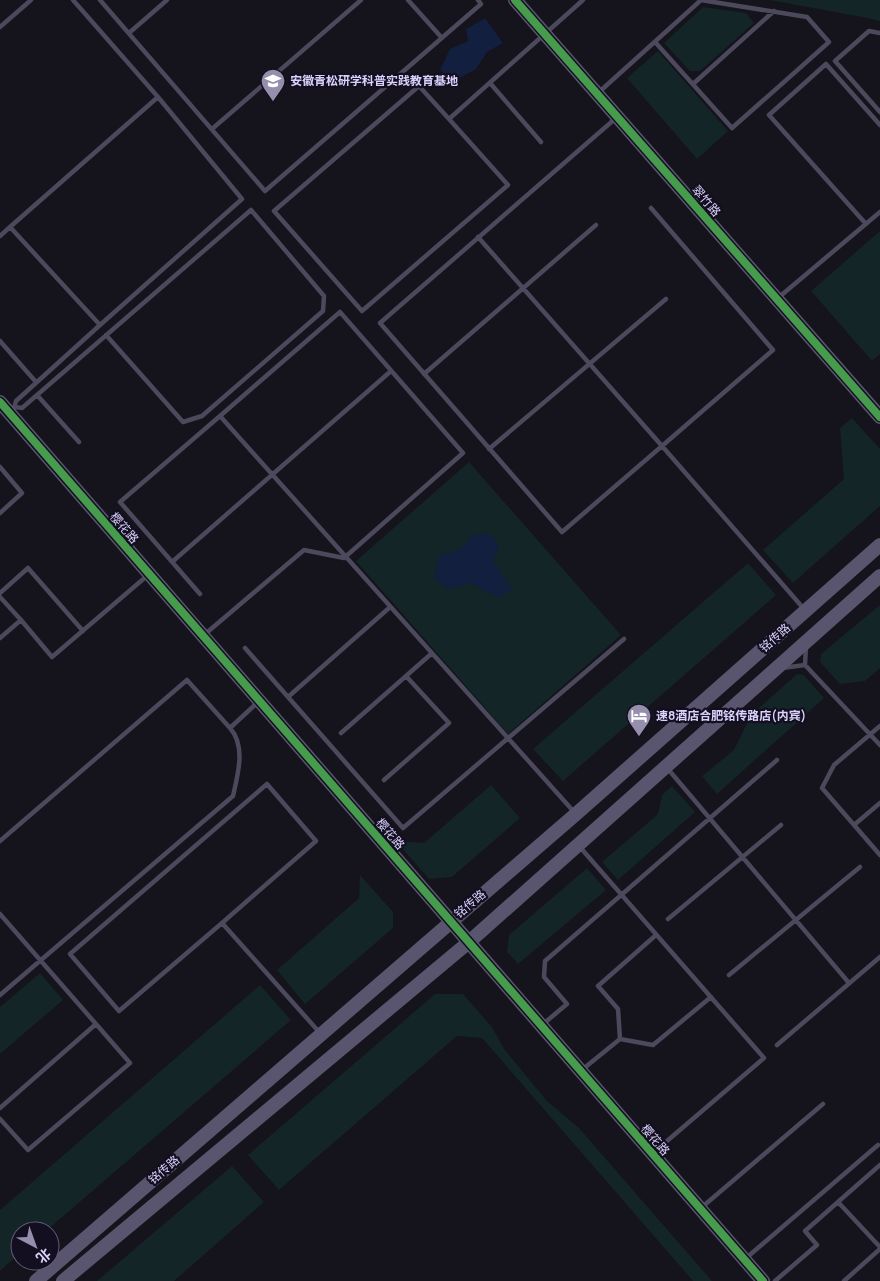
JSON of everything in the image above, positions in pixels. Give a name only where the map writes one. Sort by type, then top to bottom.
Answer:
[{"type":"main road","name":"翠竹路","points":[[515,0],[880,417]]},
{"type":"main road","name":"樱花路","points":[[6,408],[762,1281]]},
{"type":"main road","name":"铭传路","points":[[36,1281],[576,814],[880,545]]},
{"type":"main road","name":"铭传路","points":[[63,1281],[469,942],[880,576]]},
{"type":"lane","points":[[0,27],[31,0]]},
{"type":"lane","points":[[6,408],[242,199],[158,97],[73,0]]},
{"type":"lane","points":[[100,0],[265,190],[481,4],[478,0]]},
{"type":"lane","points":[[129,33],[167,0]]},
{"type":"lane","points":[[212,129],[361,0]]},
{"type":"lane","points":[[408,0],[442,38]]},
{"type":"lane","points":[[449,118],[583,0]]},
{"type":"lane","points":[[597,94],[701,0],[807,17],[829,42],[732,128],[655,42]]},
{"type":"lane","points":[[693,84],[774,12]]},
{"type":"lane","points":[[880,33],[869,31],[835,61],[880,112]]},
{"type":"lane","points":[[866,224],[769,115],[826,64],[880,125]]},
{"type":"lane","points":[[490,83],[541,142]]},
{"type":"lane","points":[[419,86],[449,118],[508,185],[362,311],[274,211],[419,86]]},
{"type":"lane","points":[[0,236],[158,97]]},
{"type":"lane","points":[[617,117],[380,323],[562,532],[773,350],[650,208]]},
{"type":"lane","points":[[6,408],[22,408],[106,335],[251,210],[324,296],[323,311],[202,416],[183,422],[106,335]]},
{"type":"lane","points":[[777,299],[880,212]]},
{"type":"lane","points":[[424,374],[524,290],[596,225]]},
{"type":"lane","points":[[10,227],[100,325]]},
{"type":"lane","points":[[478,237],[806,611]]},
{"type":"lane","points":[[489,449],[666,298]]},
{"type":"lane","points":[[200,594],[120,502],[340,312],[463,453],[344,558]]},
{"type":"lane","points":[[0,342],[36,382]]},
{"type":"lane","points":[[172,562],[391,371]]},
{"type":"lane","points":[[37,395],[80,442]]},
{"type":"lane","points":[[220,416],[344,558],[576,814]]},
{"type":"lane","points":[[0,467],[22,493],[0,513]]},
{"type":"lane","points":[[203,636],[304,550],[344,558]]},
{"type":"lane","points":[[0,593],[28,568],[82,631]]},
{"type":"lane","points":[[0,597],[52,657],[149,574]]},
{"type":"lane","points":[[288,697],[389,608]]},
{"type":"lane","points":[[0,638],[21,620]]},
{"type":"lane","points":[[245,648],[403,828],[624,640]]},
{"type":"lane","points":[[806,642],[805,665],[880,745]]},
{"type":"lane","points":[[341,733],[431,654]]},
{"type":"lane","points":[[776,669],[805,665]]},
{"type":"lane","points":[[384,780],[449,723],[406,676]]},
{"type":"lane","points":[[0,841],[187,680],[235,734],[241,765],[233,796],[0,996]]},
{"type":"lane","points":[[230,728],[260,701]]},
{"type":"lane","points":[[880,726],[834,765],[822,788],[880,855]]},
{"type":"lane","points":[[541,1025],[567,1004],[544,977],[544,961],[777,760]]},
{"type":"lane","points":[[666,767],[849,984]]},
{"type":"lane","points":[[267,784],[316,841],[222,923],[119,1011],[70,954],[267,784]]},
{"type":"lane","points":[[854,825],[880,803]]},
{"type":"lane","points":[[668,919],[781,825]]},
{"type":"lane","points":[[578,845],[764,1058],[652,1154]]},
{"type":"lane","points":[[729,975],[860,867]]},
{"type":"lane","points":[[0,914],[130,1063],[28,1150],[0,1119]]},
{"type":"lane","points":[[222,923],[321,1034]]},
{"type":"lane","points":[[620,1039],[618,1008],[598,986],[656,935]]},
{"type":"lane","points":[[777,1045],[880,957]]},
{"type":"lane","points":[[620,1039],[653,1045],[711,997]]},
{"type":"lane","points":[[0,1108],[96,1024]]},
{"type":"lane","points":[[581,1072],[620,1039]]},
{"type":"lane","points":[[700,1209],[823,1104]]},
{"type":"lane","points":[[744,1260],[878,1145]]},
{"type":"lane","points":[[775,1281],[817,1246],[805,1231],[880,1165]]},
{"type":"lane","points":[[838,1202],[880,1248],[844,1281]]},
{"type":"shaded area","points":[[770,0],[880,0],[880,21],[867,18]]},
{"type":"shaded area","points":[[703,7],[746,13],[754,23],[700,71],[690,71],[664,43]]},
{"type":"shaded area","points":[[658,51],[728,131],[697,159],[627,78]]},
{"type":"shaded area","points":[[880,231],[880,354],[872,361],[811,291]]},
{"type":"shaded area","points":[[852,418],[880,449],[880,506],[793,583],[763,550],[844,479],[840,428]]},
{"type":"shaded area","points":[[469,462],[621,635],[508,734],[356,561]]},
{"type":"shaded area","points":[[748,563],[776,595],[563,781],[533,749]]},
{"type":"shaded area","points":[[880,605],[880,668],[865,681],[840,684],[820,662],[821,654]]},
{"type":"shaded area","points":[[797,674],[804,675],[824,698],[717,794],[702,776],[734,750],[751,715]]},
{"type":"shaded area","points":[[491,785],[520,818],[452,877],[429,879],[396,841],[424,843]]},
{"type":"shaded area","points":[[672,786],[695,812],[618,880],[602,862],[658,814],[662,795]]},
{"type":"shaded area","points":[[587,868],[606,890],[518,964],[507,952],[509,935]]},
{"type":"shaded area","points":[[360,875],[393,912],[393,928],[305,1004],[277,970],[359,898]]},
{"type":"shaded area","points":[[40,973],[63,1000],[0,1054],[0,1007]]},
{"type":"shaded area","points":[[260,985],[291,1020],[58,1221],[10,1221],[10,1262],[0,1271],[0,1210]]},
{"type":"shaded area","points":[[435,994],[463,994],[492,1027],[504,1049],[547,1101],[579,1128],[712,1281],[693,1281],[482,1038],[457,1036],[279,1190],[248,1155]]},
{"type":"shaded area","points":[[232,1166],[264,1202],[174,1281],[97,1281]]},
{"type":"water","points":[[485,18],[503,43],[487,52],[476,69],[452,82],[440,70],[450,49],[468,41],[466,29]]},
{"type":"water","points":[[490,534],[499,545],[493,562],[512,589],[500,598],[470,583],[449,589],[434,578],[439,556],[459,550],[474,535]]},
{"type":"cycle path","points":[[515,0],[880,417]]},
{"type":"cycle path","points":[[0,402],[763,1281]]},
{"type":"place","name":"安徽青松研学科普实践教育基地","points":[[273,102]]},
{"type":"place","name":"速8酒店合肥铭传路店(内宾)","points":[[639,737]]}]
